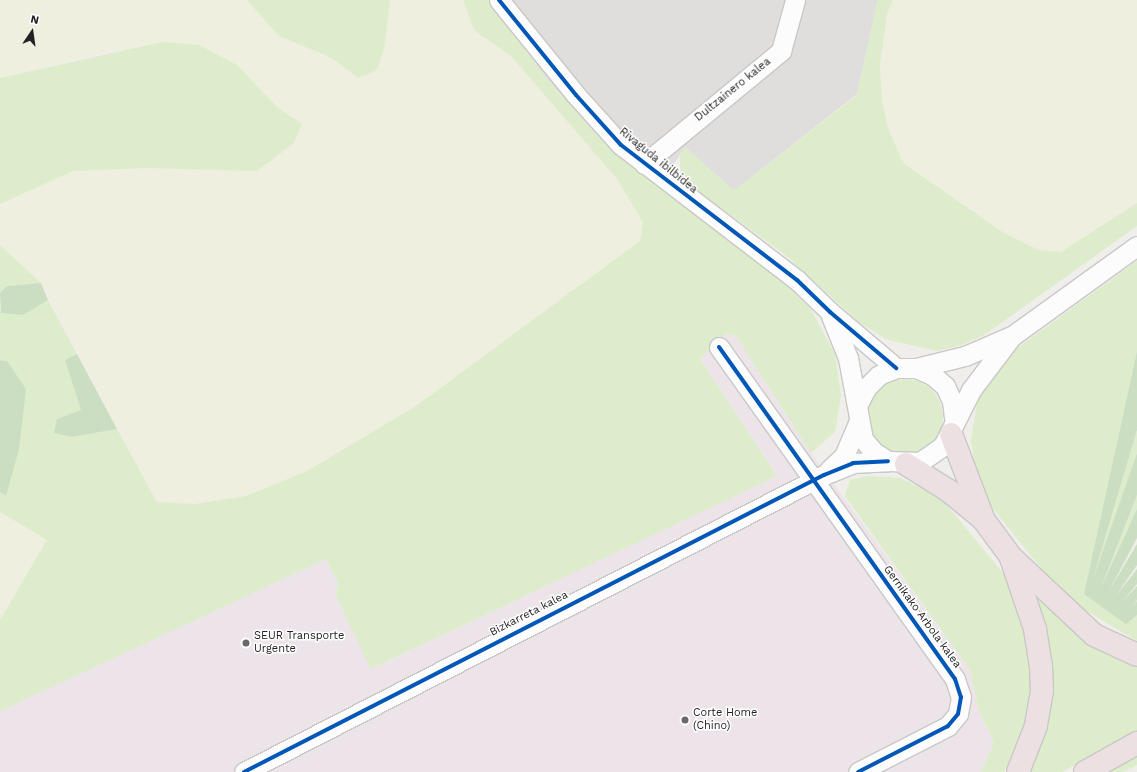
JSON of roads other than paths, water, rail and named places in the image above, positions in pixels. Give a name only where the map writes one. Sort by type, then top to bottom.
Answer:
[{"type":"highway","points":[[952,426],[983,520]]},
{"type":"highway","points":[[897,462],[950,491],[983,520],[1011,557],[1094,635],[1137,654]]},
{"type":"highway","points":[[1011,557],[1035,629],[1041,665],[1042,691],[1036,726],[1018,772]]},
{"type":"highway","points":[[1085,772],[1137,743]]},
{"type":"street","name":"Rivaguda ibilbidea","points":[[499,0],[576,95],[644,164],[797,280],[830,312],[896,368]]},
{"type":"street","name":"Dultzainero kalea","points":[[644,164],[781,51],[795,0]]},
{"type":"street","points":[[858,404],[870,383],[896,368],[916,368],[964,356],[1012,336],[1137,246]]},
{"type":"street","points":[[830,312],[848,358],[858,404],[858,423],[863,439],[874,452],[897,462]]},
{"type":"street","points":[[818,478],[853,463],[897,462],[933,456],[982,373],[1012,336]]},
{"type":"street","name":"Gernikako Arbola kalea","points":[[719,347],[818,478],[955,679],[961,697],[958,714],[948,726],[858,772]]},
{"type":"street","points":[[916,368],[932,375],[944,386],[952,401],[952,426]]},
{"type":"street","points":[[818,478],[844,456],[858,423]]},
{"type":"street","name":"Bizkarreta kalea","points":[[244,772],[818,478]]},
{"type":"place","name":"SEUR Transporte Urgente","points":[[246,643]]},
{"type":"place","name":"Corte Home (Chino)","points":[[685,720]]}]
